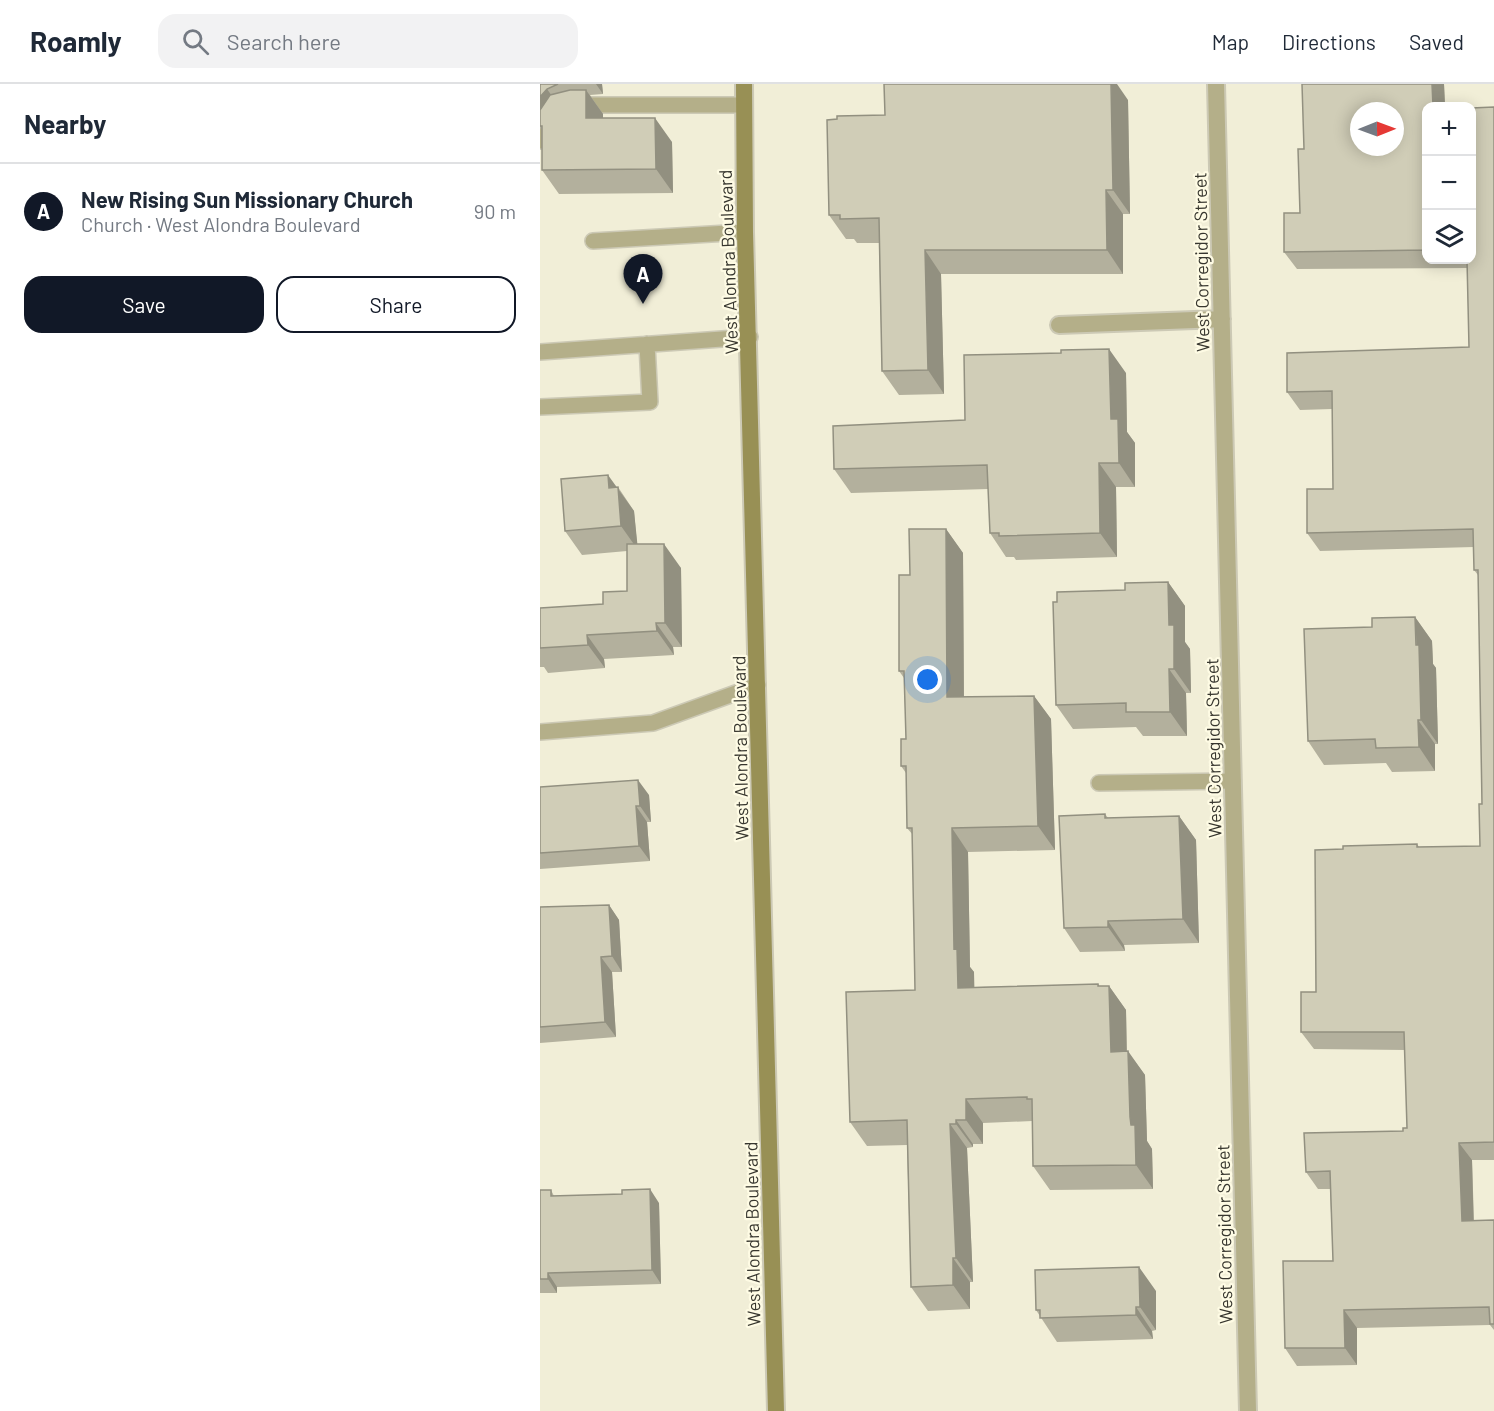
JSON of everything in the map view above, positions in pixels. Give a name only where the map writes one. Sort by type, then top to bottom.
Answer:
[{"type":"main road","name":"West Alondra Boulevard","points":[[744,84],[745,232],[750,337],[776,1411]]},
{"type":"street","name":"West Corregidor Street","points":[[1216,84],[1248,1411]]},
{"type":"street","points":[[1059,324],[1222,319]]},
{"type":"lane","points":[[540,141],[554,118],[567,106],[586,104],[744,105]]},
{"type":"lane","points":[[593,241],[745,232]]},
{"type":"lane","points":[[540,352],[750,337]]},
{"type":"lane","points":[[540,406],[650,402],[647,344]]},
{"type":"lane","points":[[540,732],[653,723],[758,685]]},
{"type":"lane","points":[[1099,783],[1233,781]]},
{"type":"building","points":[[540,84],[558,84],[547,89],[540,97]]},
{"type":"building","points":[[884,84],[1111,84],[1113,190],[1106,190],[1107,250],[925,250],[928,370],[882,371],[879,218],[840,219],[840,215],[829,215],[827,120],[837,119],[837,116],[885,115]]},
{"type":"building","points":[[1302,84],[1432,84],[1433,102],[1422,102],[1422,250],[1284,252],[1284,213],[1300,213],[1298,149],[1304,149]]},
{"type":"building","points":[[570,90],[586,90],[586,118],[655,118],[656,169],[542,170],[540,110],[550,95]]},
{"type":"building","points":[[1494,107],[1494,1142],[1459,1143],[1462,1221],[1494,1220],[1494,1324],[1490,1324],[1489,1307],[1344,1310],[1345,1348],[1285,1348],[1283,1261],[1333,1261],[1330,1171],[1306,1172],[1304,1133],[1403,1131],[1403,1128],[1407,1128],[1404,1032],[1301,1032],[1301,992],[1316,992],[1315,850],[1343,849],[1343,846],[1417,844],[1417,847],[1480,846],[1479,804],[1482,804],[1478,570],[1474,570],[1473,529],[1307,533],[1307,489],[1333,489],[1332,391],[1287,392],[1287,353],[1469,347],[1467,264],[1476,264],[1476,108]]},
{"type":"building","points":[[1109,349],[1111,419],[1118,419],[1119,463],[1099,463],[1100,533],[999,536],[999,533],[990,533],[987,465],[834,469],[833,426],[965,420],[964,355],[1061,353],[1061,350]]},
{"type":"building","points":[[608,475],[609,488],[618,487],[621,526],[565,531],[561,479]]},
{"type":"building","points":[[909,529],[946,529],[947,697],[1034,696],[1038,826],[952,828],[954,949],[957,948],[958,988],[1098,984],[1098,986],[1109,986],[1111,1052],[1128,1051],[1130,1117],[1131,1125],[1135,1125],[1136,1165],[1033,1166],[1032,1099],[1027,1099],[1027,1097],[966,1099],[966,1120],[956,1120],[956,1124],[950,1124],[956,1258],[953,1258],[953,1285],[911,1287],[907,1120],[850,1122],[846,992],[915,990],[912,828],[907,828],[906,766],[901,766],[901,739],[906,739],[904,671],[899,671],[899,575],[910,575]]},
{"type":"building","points":[[627,544],[664,544],[665,623],[656,623],[657,631],[587,635],[588,645],[540,648],[540,608],[603,604],[603,592],[627,591]]},
{"type":"building","points":[[1168,582],[1169,625],[1174,625],[1174,669],[1169,669],[1170,712],[1126,712],[1126,703],[1056,705],[1053,602],[1057,602],[1057,592],[1125,590],[1125,583]]},
{"type":"building","points":[[1415,617],[1416,645],[1419,645],[1421,720],[1418,720],[1419,747],[1376,748],[1375,739],[1308,741],[1304,629],[1372,627],[1372,618]]},
{"type":"building","points":[[638,780],[640,806],[636,806],[639,846],[540,853],[540,787]]},
{"type":"building","points":[[1105,814],[1105,818],[1179,816],[1183,919],[1108,921],[1108,927],[1064,928],[1059,816]]},
{"type":"building","points":[[609,905],[612,956],[601,957],[605,1022],[540,1027],[540,907]]},
{"type":"building","points":[[650,1189],[652,1270],[548,1273],[548,1279],[540,1279],[540,1190],[551,1190],[551,1196],[622,1194],[622,1190]]},
{"type":"building","points":[[1139,1267],[1140,1307],[1136,1307],[1136,1315],[1040,1318],[1040,1310],[1036,1310],[1035,1270]]},
{"type":"place","name":"New Rising Sun Missionary Church","points":[[643,304]]}]
